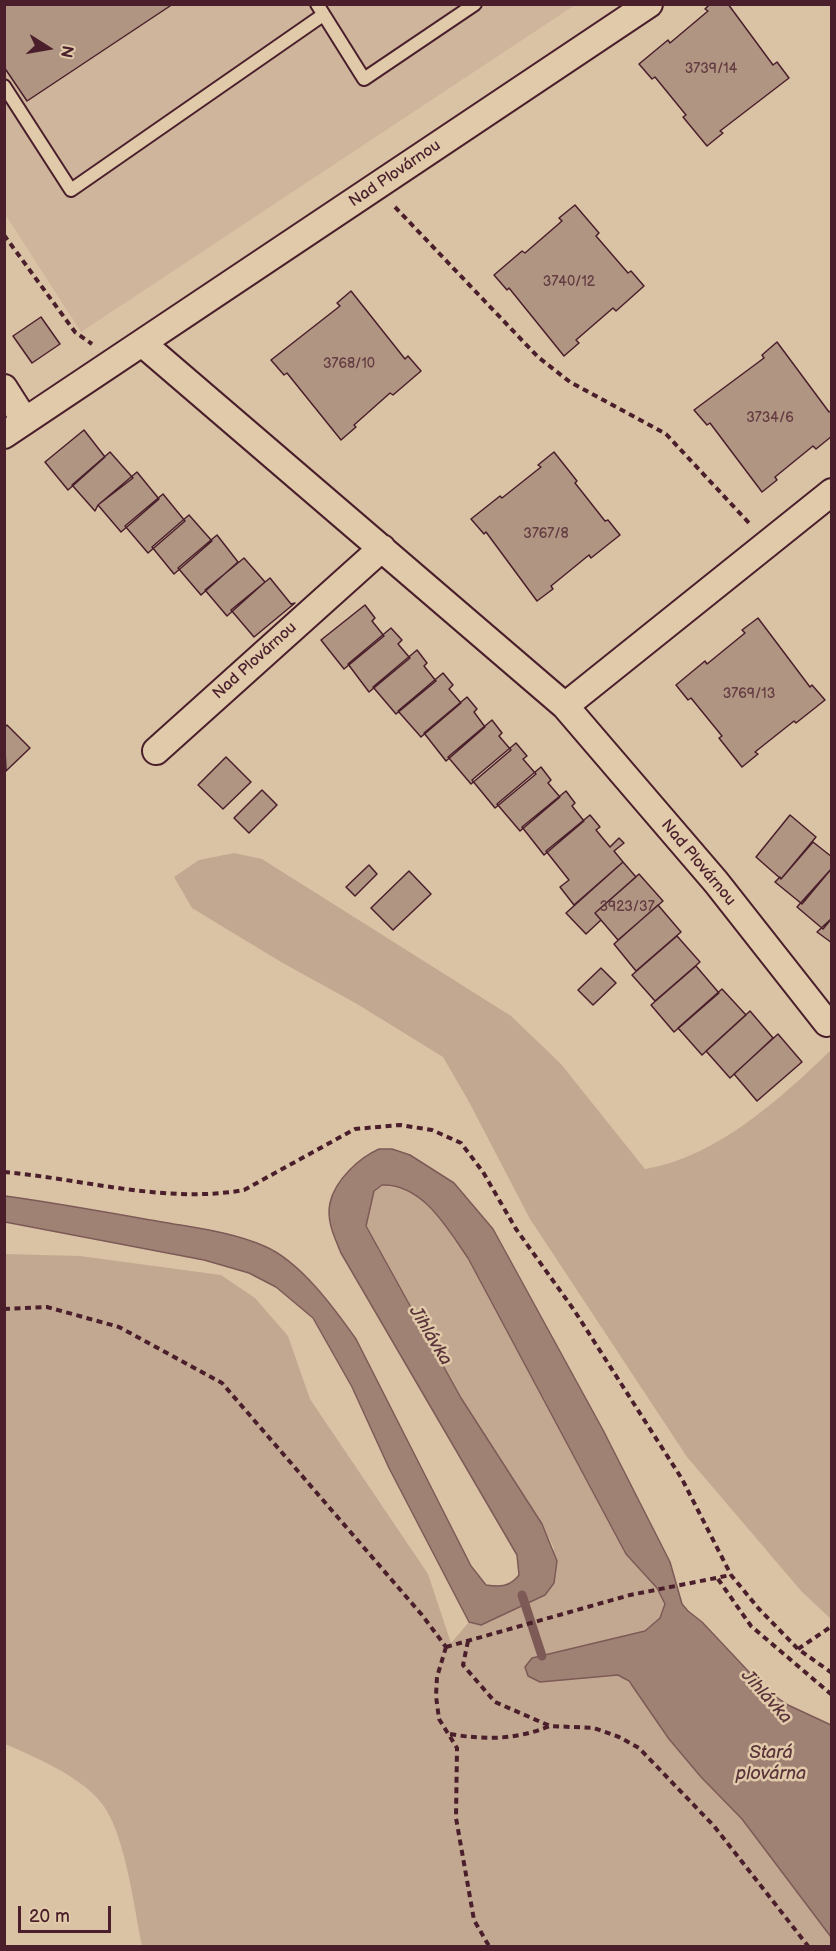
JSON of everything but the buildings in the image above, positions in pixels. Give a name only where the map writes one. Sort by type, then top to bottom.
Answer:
[{"type":"street","name":"Nad Plovárnou","points":[[15,428],[648,4]]},
{"type":"street","name":"Nad Plovárnou","points":[[142,343],[565,706],[716,882],[826,1023]]},
{"type":"street","points":[[4,388],[15,428]]},
{"type":"street","points":[[565,706],[831,492]]},
{"type":"street","name":"Nad Plovárnou","points":[[156,751],[382,548]]},
{"type":"lane","points":[[4,87],[71,190],[320,10],[364,78],[475,4]]},
{"type":"path","points":[[376,187],[538,357],[570,382],[666,435],[768,543]]},
{"type":"path","points":[[4,235],[75,332],[117,359]]},
{"type":"path","points":[[4,1172],[165,1193],[226,1193],[244,1190],[355,1129],[400,1125],[432,1130],[461,1143],[483,1172],[516,1229],[574,1310],[682,1479],[731,1575],[759,1609],[798,1649],[831,1673]]},
{"type":"path","points":[[4,1309],[46,1307],[120,1327],[222,1383],[422,1615],[446,1647]]},
{"type":"path","points":[[446,1647],[630,1595],[731,1575]]},
{"type":"path","points":[[718,1579],[751,1626],[831,1695]]},
{"type":"path","points":[[798,1649],[831,1626]]},
{"type":"path","points":[[468,1641],[463,1665],[495,1702],[550,1726],[594,1728],[620,1737],[639,1748],[727,1841],[808,1947]]},
{"type":"path","points":[[446,1647],[437,1677],[436,1696],[439,1719],[457,1748],[456,1818],[474,1920],[489,1947]]},
{"type":"path","points":[[449,1734],[480,1739],[505,1739],[550,1726]]},
{"type":"shaded area","points":[[5,5],[575,5],[81,332],[5,214]]},
{"type":"shaded area","points":[[234,853],[262,859],[511,1016],[561,1064],[645,1169],[672,1162],[722,1139],[769,1106],[831,1050],[831,1619],[802,1592],[687,1457],[530,1219],[443,1057],[192,908],[174,877],[199,860]]},
{"type":"shaded area","points":[[382,1185],[411,1191],[439,1216],[470,1262],[626,1554],[657,1588],[665,1604],[660,1618],[645,1631],[533,1658],[540,1682],[618,1675],[626,1681],[640,1695],[678,1750],[766,1848],[831,1937],[831,1946],[142,1946],[124,1856],[119,1838],[105,1808],[97,1797],[73,1778],[5,1744],[4,1254],[80,1256],[221,1275],[255,1298],[288,1336],[310,1399],[428,1574],[451,1643],[469,1622],[481,1625],[545,1595],[554,1548],[542,1524],[461,1398],[366,1226],[374,1190]]},
{"type":"water","points":[[379,1149],[392,1149],[410,1155],[454,1183],[493,1229],[603,1430],[670,1562],[682,1604],[766,1690],[788,1705],[831,1725],[831,1937],[742,1819],[701,1777],[669,1739],[629,1681],[618,1675],[540,1682],[528,1676],[525,1667],[532,1658],[645,1631],[660,1618],[665,1604],[657,1588],[626,1554],[468,1258],[442,1221],[422,1200],[397,1187],[382,1185],[374,1191],[366,1226],[461,1398],[542,1524],[557,1561],[554,1583],[545,1595],[481,1625],[469,1622],[389,1468],[352,1387],[313,1318],[276,1287],[249,1273],[204,1260],[5,1222],[5,1196],[227,1234],[264,1246],[290,1262],[315,1286],[356,1339],[471,1566],[486,1585],[504,1585],[512,1582],[519,1575],[517,1555],[341,1253],[332,1229],[329,1210],[337,1186],[356,1164]]},
{"type":"waterway","points":[[522,1595],[542,1656]]},
{"type":"water label","name":"Jihlávka","points":[[430,1336]]},
{"type":"water label","name":"Jihlávka","points":[[766,1697]]},
{"type":"water label","name":"Stará plovárna","points":[[771,1763]]}]
